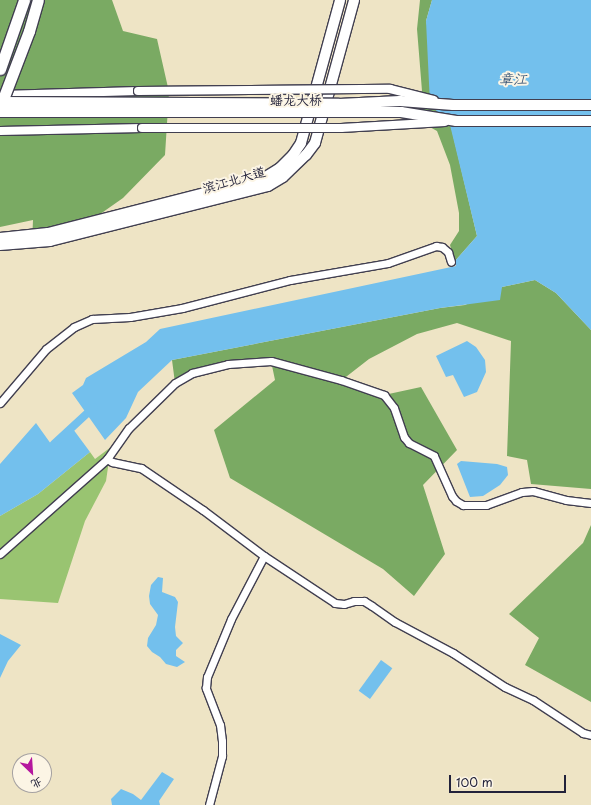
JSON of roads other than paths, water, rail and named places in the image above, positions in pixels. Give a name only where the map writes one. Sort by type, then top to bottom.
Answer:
[{"type":"highway","points":[[0,69],[24,0]]},
{"type":"highway","points":[[0,107],[29,31],[38,0]]},
{"type":"main road","name":"滨江北大道","points":[[0,238],[48,233],[264,178],[280,168],[293,155],[301,143],[340,0]]},
{"type":"main road","name":"滨江北大道","points":[[0,245],[50,241],[268,186],[283,177],[306,156],[315,142],[354,0]]},
{"type":"main road","name":"蟠龙大桥","points":[[0,102],[338,104],[400,102],[453,105],[591,105]]},
{"type":"main road","name":"蟠龙大桥","points":[[0,112],[401,112],[456,121],[591,121]]},
{"type":"street","points":[[0,95],[138,91],[390,89],[453,105]]},
{"type":"street","points":[[0,131],[142,128],[341,128],[456,121]]},
{"type":"street","points":[[0,403],[46,349],[74,327],[92,319],[130,317],[182,308],[290,280],[388,263],[436,246],[442,247],[448,252],[451,262]]},
{"type":"street","points":[[0,554],[107,459],[134,424],[175,383],[192,373],[228,364],[271,361],[341,380],[384,395],[394,408],[404,437],[409,443],[434,456],[452,496],[456,501],[463,505],[486,505],[522,492],[533,491],[566,500],[591,503]]},
{"type":"street","points":[[107,459],[112,462],[141,468],[203,510],[264,556],[335,603],[344,604],[354,601],[364,602],[372,606],[395,622],[453,653],[505,687],[533,700],[582,733],[591,735]]},
{"type":"street","points":[[209,805],[222,756],[222,741],[220,725],[206,688],[207,677],[231,620],[264,556]]},
{"type":"water","name":"章江","points":[[432,0],[591,0],[591,330],[556,293],[535,280],[502,287],[500,300],[440,308],[172,360],[138,392],[126,418],[105,440],[72,393],[83,385],[86,378],[146,342],[160,329],[456,266],[455,261],[477,236],[450,125],[430,104],[426,21]]},
{"type":"water","points":[[467,341],[476,347],[485,360],[486,372],[477,392],[464,397],[453,375],[446,377],[436,356]]},
{"type":"water","points":[[36,423],[51,444],[73,429],[90,452],[38,494],[0,516],[0,464]]},
{"type":"water","points":[[461,461],[497,464],[507,467],[508,475],[500,485],[483,496],[470,497],[457,464]]},
{"type":"water","points":[[158,577],[163,578],[162,592],[175,597],[178,602],[175,627],[176,636],[183,643],[176,650],[176,656],[185,662],[177,667],[166,664],[147,646],[148,638],[156,625],[158,615],[150,604],[149,596],[151,585]]},
{"type":"water","points":[[0,634],[21,645],[8,661],[0,678]]},
{"type":"water","points":[[381,660],[392,668],[370,699],[359,691]]},
{"type":"water","points":[[162,772],[174,779],[159,801],[160,805],[112,805],[111,799],[121,789],[133,794],[141,800]]},
{"type":"waterway","points":[[54,444],[94,407]]}]
